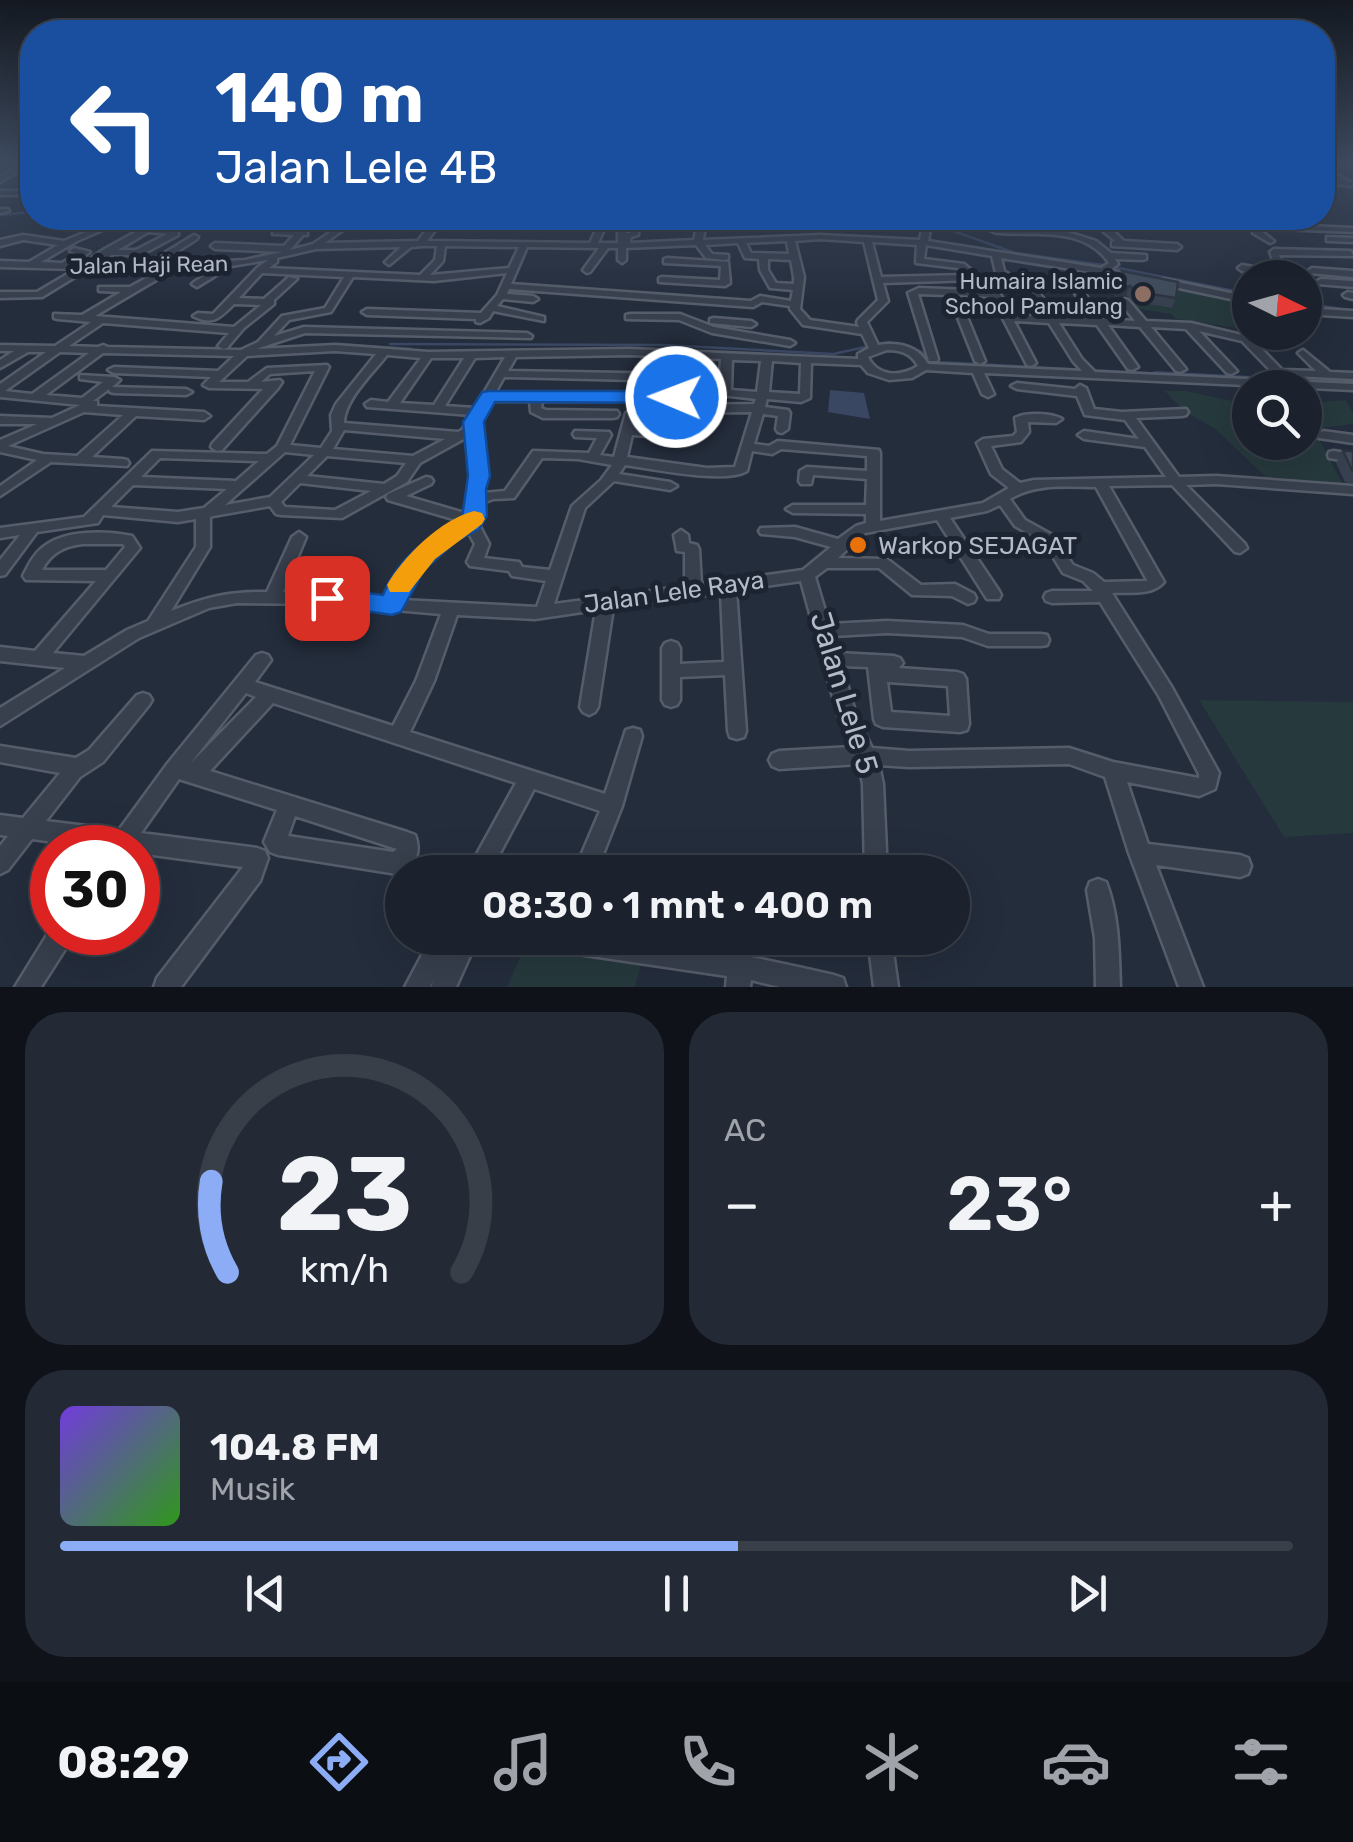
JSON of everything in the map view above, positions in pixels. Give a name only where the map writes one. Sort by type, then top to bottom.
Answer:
[{"type":"street","points":[[29,266],[104,230]]},
{"type":"street","points":[[0,295],[33,296],[45,291],[143,230]]},
{"type":"street","points":[[106,252],[138,253],[174,233],[152,230]]},
{"type":"street","points":[[216,246],[286,250],[306,230]]},
{"type":"street","points":[[316,246],[338,230]]},
{"type":"street","points":[[420,245],[431,230]]},
{"type":"street","points":[[593,246],[600,230]]},
{"type":"street","points":[[622,230],[622,260]]},
{"type":"street","points":[[622,246],[634,230]]},
{"type":"street","points":[[700,230],[698,242],[709,256],[729,257]]},
{"type":"street","points":[[774,230],[776,238]]},
{"type":"street","points":[[813,230],[813,237]]},
{"type":"street","points":[[878,280],[974,277],[949,253],[919,261],[926,230]]},
{"type":"street","points":[[1060,230],[1099,244],[1177,247]]},
{"type":"street","points":[[1107,230],[1122,243]]},
{"type":"street","points":[[1256,230],[1270,240]]},
{"type":"street","points":[[1318,230],[1352,258]]},
{"type":"street","points":[[276,232],[304,233]]},
{"type":"street","points":[[1286,236],[1353,240]]},
{"type":"street","points":[[146,268],[194,237]]},
{"type":"street","points":[[0,243],[8,238],[23,238],[86,252],[62,267]]},
{"type":"street","points":[[790,238],[798,287],[795,304],[807,323]]},
{"type":"street","points":[[867,238],[883,302],[863,320],[863,330],[873,346]]},
{"type":"street","name":"Jalan Haji Rean","points":[[4,267],[228,264],[316,246],[521,240],[622,246],[867,238],[923,243],[949,253],[996,254],[1021,262],[1069,260],[1232,296]]},
{"type":"street","points":[[467,333],[489,312],[503,291],[521,240]]},
{"type":"street","points":[[740,240],[746,255],[795,257]]},
{"type":"street","points":[[422,278],[438,261],[441,244]]},
{"type":"street","points":[[671,244],[664,271],[646,308],[631,312],[630,321],[680,318],[728,327],[751,324]]},
{"type":"street","points":[[1099,244],[1106,266]]},
{"type":"street","points":[[389,262],[407,246]]},
{"type":"street","points":[[588,270],[605,246]]},
{"type":"street","points":[[1308,258],[1339,246]]},
{"type":"street","points":[[1277,260],[1274,252],[1308,258],[1353,274]]},
{"type":"street","points":[[996,254],[998,271],[1003,278],[1016,282]]},
{"type":"street","points":[[58,316],[164,325],[199,322],[216,317],[272,262],[273,256]]},
{"type":"street","points":[[763,257],[772,286],[771,300]]},
{"type":"street","points":[[1114,286],[1094,282],[1106,266],[1142,257]]},
{"type":"street","points":[[1308,258],[1352,258]]},
{"type":"street","points":[[701,263],[725,264],[724,283],[664,271],[701,263]]},
{"type":"street","points":[[699,275],[701,263]]},
{"type":"street","points":[[197,284],[228,264]]},
{"type":"street","points":[[84,318],[171,267]]},
{"type":"street","points":[[260,270],[422,278],[513,270]]},
{"type":"street","points":[[664,271],[724,276]]},
{"type":"street","points":[[970,272],[998,271]]},
{"type":"street","points":[[217,447],[277,382],[209,385],[286,318],[328,310],[350,275]]},
{"type":"street","points":[[223,346],[292,279]]},
{"type":"street","points":[[1322,282],[1353,284]]},
{"type":"street","points":[[772,286],[798,287]]},
{"type":"street","points":[[102,289],[130,290]]},
{"type":"street","points":[[20,290],[45,291]]},
{"type":"street","points":[[503,291],[795,304]]},
{"type":"street","points":[[503,291],[534,299]]},
{"type":"street","points":[[952,291],[988,394]]},
{"type":"street","points":[[926,362],[913,293],[952,291],[993,293],[1030,363]]},
{"type":"street","points":[[1034,292],[1081,374],[1089,412],[1126,416],[1182,412]]},
{"type":"street","points":[[1078,292],[1132,367]]},
{"type":"street","points":[[232,301],[268,302]]},
{"type":"street","points":[[456,314],[468,302]]},
{"type":"street","points":[[1125,302],[1180,369]]},
{"type":"street","points":[[357,328],[370,306],[540,318]]},
{"type":"street","points":[[1322,312],[1353,314]]},
{"type":"street","points":[[1008,318],[1189,326],[1246,339],[1276,370]]},
{"type":"street","points":[[0,392],[100,320]]},
{"type":"street","points":[[714,321],[806,359],[862,362],[888,376],[912,376],[926,362]]},
{"type":"street","points":[[199,322],[236,330]]},
{"type":"street","points":[[807,323],[863,330]]},
{"type":"street","points":[[66,346],[335,348],[428,356],[767,357],[787,351],[807,323]]},
{"type":"street","points":[[0,446],[84,409],[164,325]]},
{"type":"street","points":[[1189,326],[1231,371]]},
{"type":"street","points":[[0,346],[250,349],[304,330],[357,328],[526,336]]},
{"type":"street","points":[[392,405],[433,349],[402,344],[412,331]]},
{"type":"street","points":[[0,364],[28,346]]},
{"type":"street","points":[[862,362],[873,346],[896,347],[926,362],[1081,374],[1351,386]]},
{"type":"street","points":[[35,397],[103,348]]},
{"type":"street","points":[[0,533],[93,515],[205,514],[274,501],[325,452],[338,426],[342,404],[384,352]]},
{"type":"street","points":[[1303,353],[1327,375],[1351,386]]},
{"type":"street","points":[[274,501],[281,511],[337,514],[388,488],[402,479],[416,460],[461,436],[477,417],[512,354]]},
{"type":"street","points":[[438,408],[471,355]]},
{"type":"street","points":[[727,356],[725,392],[784,413],[782,429]]},
{"type":"street","points":[[615,466],[740,471],[761,404],[767,357]]},
{"type":"street","points":[[544,612],[579,506],[615,466],[632,413],[640,409],[761,404],[806,396],[806,359]]},
{"type":"street","points":[[978,365],[1030,363],[1081,374]]},
{"type":"street","points":[[155,624],[203,548],[205,514],[277,453],[323,367],[267,371],[252,385]]},
{"type":"street","points":[[1017,386],[1132,367],[1231,371]]},
{"type":"street","points":[[0,392],[84,402],[115,380],[221,374]]},
{"type":"street","points":[[502,374],[724,378]]},
{"type":"street","points":[[1322,375],[1327,375]]},
{"type":"street","points":[[489,396],[676,397],[681,394],[684,376]]},
{"type":"street","points":[[84,378],[186,392]]},
{"type":"street","points":[[536,396],[535,410],[542,414],[613,414]]},
{"type":"street","points":[[371,404],[438,408],[477,417]]},
{"type":"street","points":[[84,409],[204,416]]},
{"type":"street","points":[[82,460],[133,412]]},
{"type":"street","points":[[1126,416],[1177,484],[1240,548]]},
{"type":"street","points":[[477,417],[479,466],[472,522],[482,544],[475,562],[553,576]]},
{"type":"street","points":[[1056,420],[1021,418],[1023,432],[1016,439],[984,444],[996,471],[1018,488],[1044,483],[1244,481],[1353,490]]},
{"type":"street","points":[[0,420],[57,421]]},
{"type":"street","points":[[338,426],[461,436]]},
{"type":"street","points":[[627,431],[688,434]]},
{"type":"street","points":[[580,434],[605,436],[593,457]]},
{"type":"street","points":[[1084,435],[1148,444]]},
{"type":"street","points":[[1324,435],[1353,439]]},
{"type":"street","points":[[748,448],[772,450],[778,445],[874,453],[873,517],[793,509]]},
{"type":"street","points":[[0,446],[49,458],[122,463]]},
{"type":"street","points":[[93,515],[157,454],[325,452],[416,460]]},
{"type":"street","points":[[476,501],[491,495],[509,495],[522,471],[531,467],[538,454],[593,457],[670,486]]},
{"type":"street","points":[[1334,454],[1353,458]]},
{"type":"street","points":[[0,492],[49,458]]},
{"type":"street","points":[[806,481],[807,471],[874,476]]},
{"type":"street","points":[[298,479],[388,488]]},
{"type":"street","points":[[128,480],[240,485]]},
{"type":"street","points":[[426,481],[393,497],[472,522]]},
{"type":"street","points":[[1052,597],[1150,586],[1156,582],[1100,482]]},
{"type":"street","name":"Jalan Lele Raya","points":[[0,718],[83,663],[206,602],[327,598],[544,612],[606,600],[807,575],[828,563],[850,535],[873,517],[941,516],[988,507],[1018,488]]},
{"type":"street","points":[[779,760],[1045,755],[1199,787],[1208,783],[1209,774],[1165,692],[1103,592],[1088,577],[1068,569],[1049,540],[1020,523],[1003,499]]},
{"type":"street","points":[[941,516],[993,595]]},
{"type":"street","points":[[392,605],[401,582],[415,564],[447,536],[472,522]]},
{"type":"street","points":[[0,571],[34,528]]},
{"type":"street","points":[[766,531],[795,532],[842,545]]},
{"type":"street","points":[[681,535],[682,547],[692,549],[693,589]]},
{"type":"street","points":[[273,598],[299,537]]},
{"type":"street","points":[[41,656],[132,548],[132,542],[52,545],[30,573],[39,577],[108,575]]},
{"type":"street","points":[[828,563],[882,563],[918,591],[954,590],[968,598]]},
{"type":"street","name":"Jalan Lele 5","points":[[807,575],[846,715],[867,757],[873,784],[875,855]]},
{"type":"street","points":[[728,584],[737,731]]},
{"type":"street","points":[[589,707],[606,600]]},
{"type":"street","points":[[398,736],[425,680],[451,609]]},
{"type":"street","points":[[824,630],[887,627],[962,631],[988,640],[1041,640]]},
{"type":"street","points":[[671,648],[671,700]]},
{"type":"street","points":[[0,654],[83,663]]},
{"type":"street","points":[[832,659],[882,666],[958,679],[960,724],[882,719],[882,666]]},
{"type":"street","points":[[184,772],[262,660]]},
{"type":"street","points":[[671,671],[734,668]]},
{"type":"street","points":[[242,686],[612,806]]},
{"type":"street","points":[[138,825],[184,772],[270,694]]},
{"type":"street","points":[[0,863],[77,767],[96,756],[143,700]]},
{"type":"street","points":[[594,855],[633,736]]},
{"type":"street","points":[[0,754],[77,767]]},
{"type":"street","points":[[1113,771],[1191,987]]},
{"type":"street","points":[[184,772],[290,804],[406,842],[408,853],[397,863],[278,845],[275,842],[290,804]]},
{"type":"street","points":[[487,855],[528,781]]},
{"type":"street","points":[[0,824],[30,827]]},
{"type":"street","points":[[160,847],[258,858],[252,874],[171,986]]},
{"type":"street","points":[[1140,853],[1240,866]]},
{"type":"street","points":[[1098,890],[1107,938],[1108,987]]},
{"type":"street","points":[[26,987],[48,955]]},
{"type":"street","points":[[417,987],[434,955]]},
{"type":"street","points":[[442,987],[458,955]]},
{"type":"street","points":[[633,955],[739,977],[834,987]]},
{"type":"street","points":[[882,955],[886,987]]},
{"type":"green space","points":[[1176,287],[1224,297],[1225,290],[1232,292],[1232,327],[1176,319],[1171,314],[1134,308],[1130,301],[1171,308]]},
{"type":"green space","points":[[1165,391],[1186,391],[1232,401],[1232,445],[1214,428],[1184,411]]},
{"type":"green space","points":[[1346,400],[1353,413],[1353,424],[1322,428],[1322,402]]},
{"type":"green space","points":[[1322,444],[1343,485],[1268,479],[1248,460],[1322,460]]},
{"type":"green space","points":[[1199,700],[1353,702],[1353,833],[1284,837]]},
{"type":"green space","points":[[521,955],[643,957],[635,987],[507,987]]},
{"type":"water","points":[[830,390],[864,393],[870,419],[828,412]]},
{"type":"building","points":[[1122,271],[1178,282],[1176,298],[1138,292],[1130,286],[1117,288],[1126,278]]},
{"type":"building","points":[[1343,451],[1353,451],[1353,470],[1352,470]]},
{"type":"waterway","points":[[0,215],[20,213]]},
{"type":"waterway","points":[[951,230],[1015,253],[1103,265],[1232,290]]},
{"type":"waterway","points":[[1322,306],[1353,311]]},
{"type":"waterway","points":[[390,344],[663,345],[833,354],[889,342],[920,351],[937,362],[1205,376]]},
{"type":"waterway","points":[[299,347],[339,344],[412,349]]},
{"type":"waterway","points":[[35,346],[235,350]]},
{"type":"waterway","points":[[1155,373],[1353,383]]},
{"type":"slow traffic","points":[[400,585],[426,553],[474,519]]},
{"type":"place","name":"Humaira Islamic School Pamulang","points":[[1143,294]]},
{"type":"place","name":"Warkop SEJAGAT","points":[[858,545]]},
{"type":"route","points":[[327,598],[392,605],[401,582],[415,564],[447,536],[471,523],[476,516],[474,495],[479,476],[474,422],[489,396],[676,397]]}]
